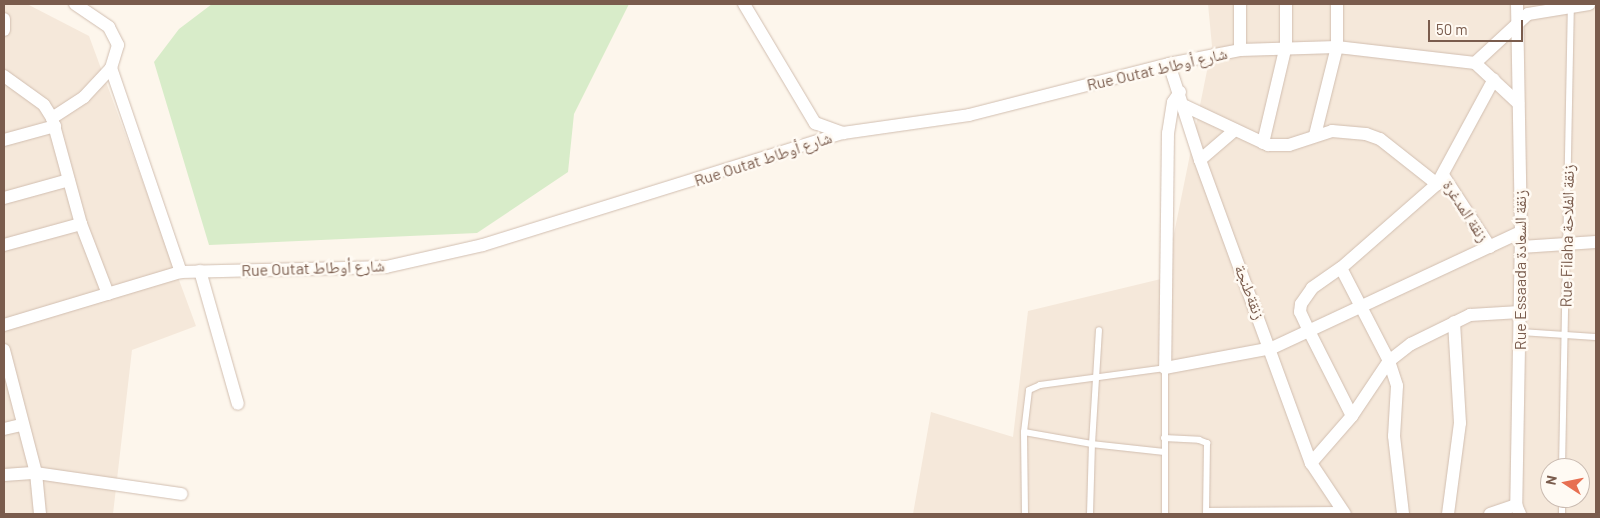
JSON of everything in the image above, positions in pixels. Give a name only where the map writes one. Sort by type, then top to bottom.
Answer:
[{"type":"street","points":[[4,140],[53,122],[84,97],[111,68],[118,45],[109,27],[74,4]]},
{"type":"street","points":[[744,4],[815,123],[843,133]]},
{"type":"street","points":[[1240,4],[1240,50]]},
{"type":"street","points":[[1185,106],[1263,143],[1286,46],[1286,4]]},
{"type":"street","points":[[1315,135],[1337,47],[1337,4]]},
{"type":"street","name":"Rue Essaada زنقة السعادة","points":[[1517,4],[1521,232],[1518,510]]},
{"type":"street","points":[[1518,103],[1475,63],[1528,14],[1571,5],[1589,4]]},
{"type":"street","points":[[4,19],[4,30]]},
{"type":"street","name":"Rue Outat شارع أوطاط","points":[[4,324],[181,272],[386,267],[483,246],[843,133],[969,115],[1168,64],[1240,50],[1286,46],[1337,47],[1475,63]]},
{"type":"street","name":"زنقةطنجة","points":[[1168,64],[1185,106],[1200,160],[1272,348],[1311,463],[1340,512]]},
{"type":"street","points":[[111,68],[181,272]]},
{"type":"street","points":[[4,76],[44,105],[53,122],[81,224],[108,294]]},
{"type":"street","points":[[1352,416],[1300,312],[1305,295],[1341,268],[1440,180],[1494,79]]},
{"type":"street","points":[[1180,92],[1173,102],[1168,133],[1165,368],[1272,348],[1521,232]]},
{"type":"street","points":[[1200,160],[1235,130]]},
{"type":"street","name":"زنقة المدغرة","points":[[1263,143],[1290,145],[1315,135],[1350,131],[1380,139],[1440,180],[1490,247]]},
{"type":"street","points":[[4,198],[70,180]]},
{"type":"street","points":[[4,245],[81,224]]},
{"type":"street","points":[[1521,246],[1596,242]]},
{"type":"street","points":[[1341,268],[1389,361],[1398,402],[1394,436],[1403,514]]},
{"type":"street","points":[[200,271],[238,404]]},
{"type":"street","points":[[1311,463],[1352,416],[1389,361],[1418,340],[1454,322],[1490,312],[1520,312]]},
{"type":"street","points":[[1448,514],[1460,423],[1454,322]]},
{"type":"street","points":[[4,350],[6,373],[36,473],[40,514]]},
{"type":"street","points":[[4,428],[22,426]]},
{"type":"street","points":[[4,475],[36,473],[181,494]]},
{"type":"street","points":[[1490,514],[1518,510]]},
{"type":"lane","name":"Rue Filaha زنقة الفلاحة","points":[[1562,458],[1571,5]]},
{"type":"lane","points":[[1090,514],[1094,377],[1099,330]]},
{"type":"lane","points":[[1520,332],[1596,337]]},
{"type":"lane","points":[[1025,514],[1024,432],[1029,390],[1040,385],[1165,368],[1165,514]]},
{"type":"lane","points":[[1024,432],[1092,444],[1164,452]]},
{"type":"lane","points":[[1164,438],[1199,440],[1207,443],[1207,513],[1340,512]]},
{"type":"shaded area","points":[[4,4],[27,4],[89,36],[196,326],[132,350],[113,514],[4,514]]},
{"type":"shaded area","points":[[1208,4],[1596,4],[1596,514],[913,514],[931,412],[1013,437],[1028,311],[1165,278],[1212,46]]},
{"type":"green space","points":[[212,4],[629,4],[574,114],[568,172],[477,233],[209,245],[154,62],[179,29]]}]
